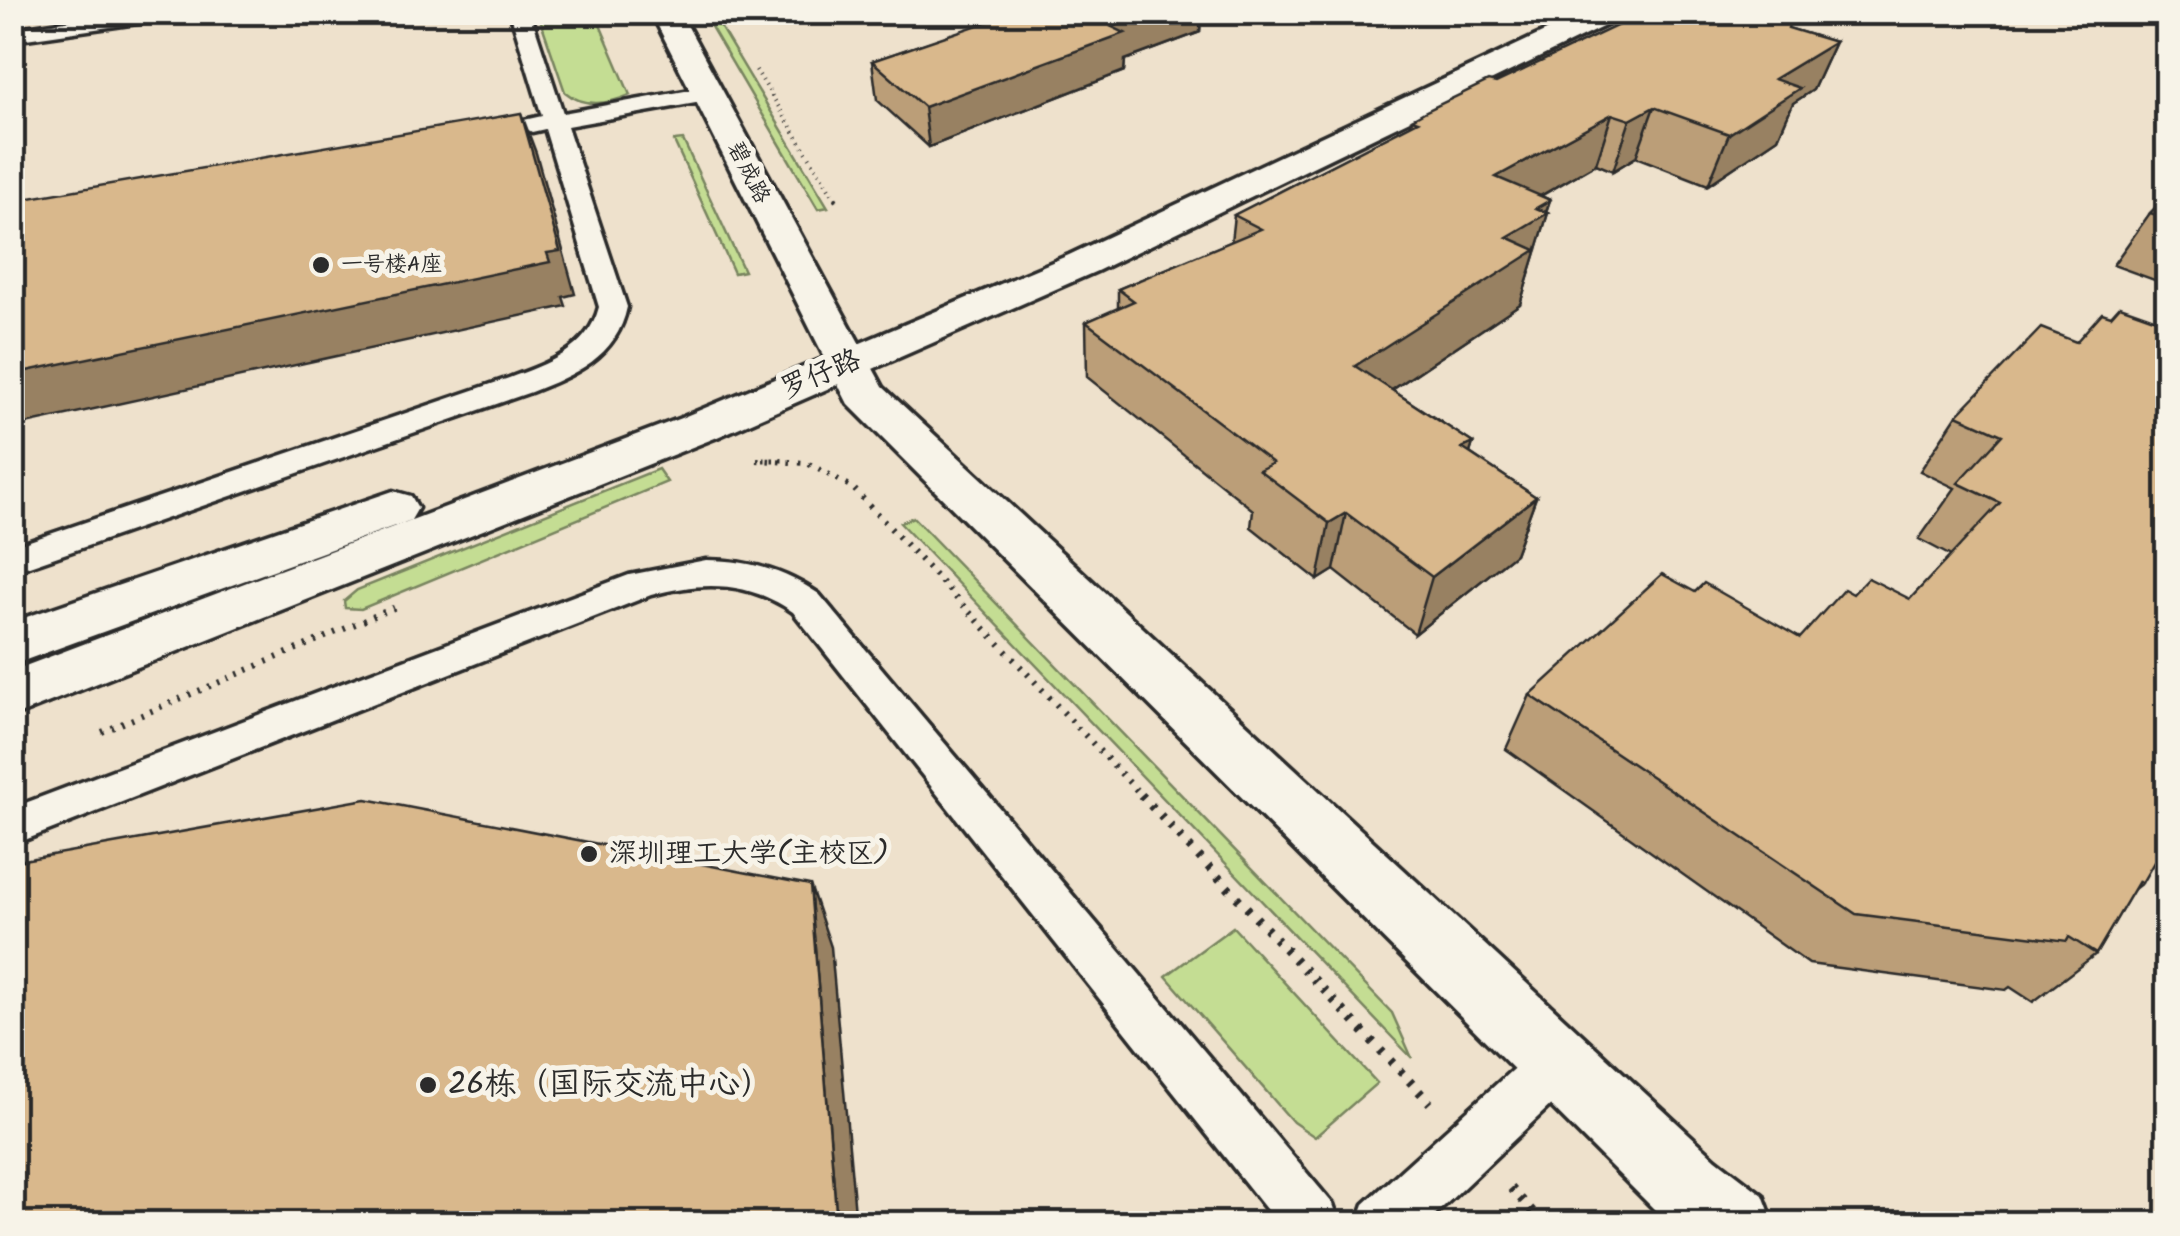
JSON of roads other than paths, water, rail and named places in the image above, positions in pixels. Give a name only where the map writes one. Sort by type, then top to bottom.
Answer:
[{"type":"main road","name":"碧成路","points":[[665,12],[864,394],[1688,1187],[1734,1224]]},
{"type":"main road","name":"罗仔路","points":[[12,695],[698,428],[840,349],[1048,242],[1549,12]]},
{"type":"main road","name":"罗仔路","points":[[12,644],[1083,263],[1610,12]]},
{"type":"lane","points":[[12,35],[172,12]]},
{"type":"lane","points":[[12,560],[520,385],[582,356],[600,340],[612,323],[613,307],[520,12]]},
{"type":"lane","points":[[499,130],[707,94]]},
{"type":"lane","points":[[12,827],[642,584],[702,571],[758,577],[792,592],[806,603],[1313,1224]]},
{"type":"lane","points":[[1384,1224],[1559,1062]]},
{"type":"place","name":"一号楼A座","points":[[321,265]]},
{"type":"place","name":"深圳理工大学(主校区)","points":[[589,854]]},
{"type":"place","name":"26栋（国际交流中心）","points":[[428,1085]]}]
